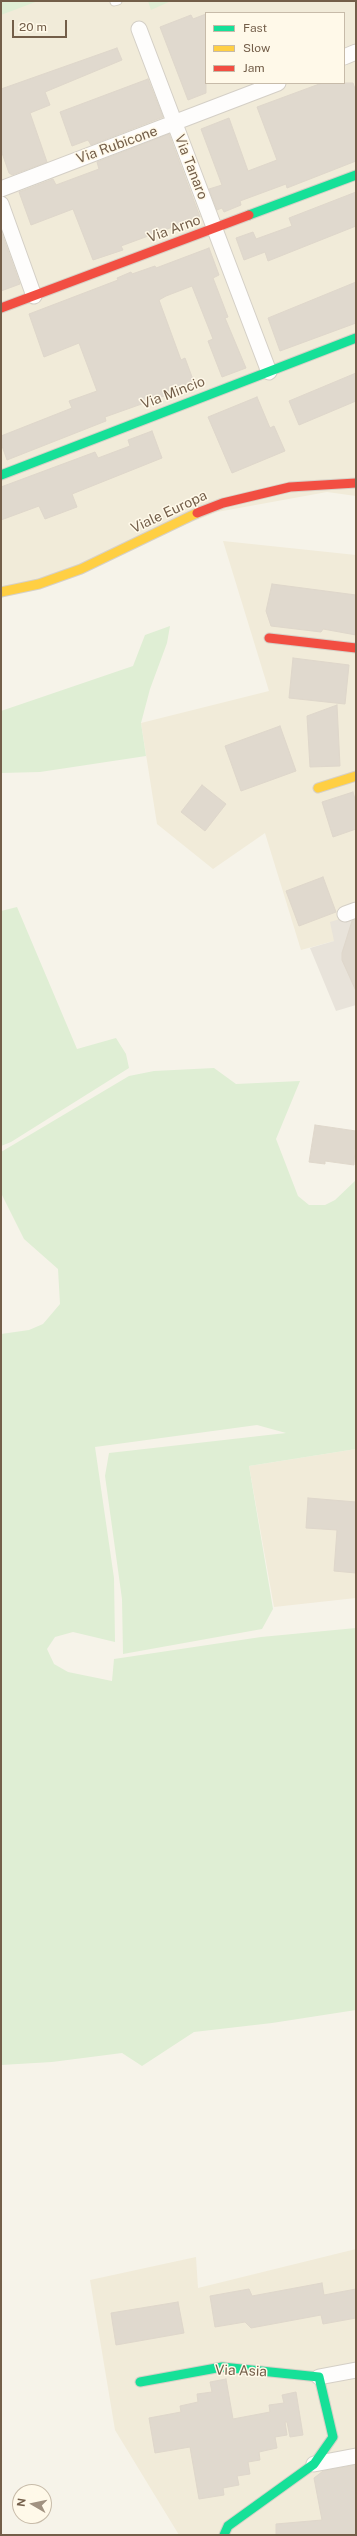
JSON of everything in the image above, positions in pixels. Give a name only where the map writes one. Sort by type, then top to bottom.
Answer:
[{"type":"street","name":"Via Tanaro","points":[[139,29],[269,372]]},
{"type":"street","points":[[345,57],[356,52]]},
{"type":"street","name":"Via Rubicone","points":[[1,189],[175,124],[275,84]]},
{"type":"street","name":"Via Arno","points":[[1,308],[356,175]]},
{"type":"street","points":[[1,204],[34,296]]},
{"type":"street","name":"Via Mincio","points":[[1,475],[356,338]]},
{"type":"street","name":"Viale Europa","points":[[1,592],[39,584],[81,569],[192,514],[223,503],[290,487],[356,483]]},
{"type":"street","points":[[269,638],[356,648]]},
{"type":"street","points":[[318,788],[356,776]]},
{"type":"street","name":"Via Asia","points":[[140,2382],[222,2367],[319,2377],[356,2370]]},
{"type":"street","points":[[224,2535],[228,2526],[314,2464],[333,2437],[319,2377]]},
{"type":"street","points":[[314,2464],[356,2456]]},
{"type":"shaded area","points":[[1,1],[356,1],[356,496],[327,492],[217,512],[1,598]]},
{"type":"shaded area","points":[[223,541],[356,555],[356,914],[334,941],[301,950],[265,833],[213,869],[157,824],[141,723],[269,691]]},
{"type":"shaded area","points":[[356,914],[356,1005],[336,1011],[310,948],[334,941],[330,922]]},
{"type":"shaded area","points":[[356,1449],[356,1598],[274,1607],[249,1466]]},
{"type":"shaded area","points":[[356,2249],[356,2535],[179,2535],[115,2430],[90,2280],[196,2257],[198,2288]]},
{"type":"green space","points":[[1,1],[38,1],[1,15]]},
{"type":"green space","points":[[148,1],[171,1],[151,10]]},
{"type":"green space","points":[[170,626],[167,643],[150,689],[141,723],[146,756],[40,772],[1,773],[1,711],[133,666],[145,635]]},
{"type":"green space","points":[[17,907],[77,1049],[116,1038],[126,1054],[129,1068],[11,1142],[1,1146],[1,911]]},
{"type":"green space","points":[[214,1068],[236,1084],[300,1081],[276,1139],[298,1196],[309,1205],[325,1205],[335,1200],[356,1180],[356,1449],[249,1466],[273,1609],[262,1629],[123,1654],[122,1599],[105,1476],[109,1453],[286,1433],[257,1425],[95,1447],[114,1578],[115,1642],[73,1632],[55,1637],[47,1649],[54,1664],[68,1672],[112,1681],[114,1659],[261,1637],[356,1628],[356,2010],[272,2023],[194,2032],[142,2066],[122,2053],[52,2062],[1,2065],[1,1334],[29,1330],[43,1324],[60,1304],[58,1269],[24,1239],[1,1193],[1,1152],[129,1076],[154,1071]]},
{"type":"building","points":[[205,14],[206,93],[188,100],[160,27],[191,15],[193,19]]},
{"type":"building","points":[[117,48],[122,60],[45,92],[50,105],[30,113],[47,162],[12,175],[9,173],[1,150],[1,89]]},
{"type":"building","points":[[148,79],[163,117],[91,145],[88,140],[72,146],[60,112]]},
{"type":"building","points":[[353,83],[356,92],[356,161],[287,188],[286,184],[240,201],[241,205],[224,212],[222,208],[217,210],[209,189],[222,185],[201,129],[229,118],[248,171],[277,160],[257,107],[319,84]]},
{"type":"building","points":[[169,134],[200,217],[121,246],[123,250],[93,260],[73,209],[31,225],[19,192],[53,179],[56,185],[99,169],[97,162]]},
{"type":"building","points":[[356,192],[356,226],[268,261],[265,252],[244,260],[236,238],[253,232],[256,239],[292,226],[289,218]]},
{"type":"building","points":[[1,231],[20,284],[1,291]]},
{"type":"building","points":[[209,248],[219,275],[213,278],[228,317],[225,318],[246,368],[222,377],[208,341],[213,339],[192,286],[166,296],[159,300],[181,360],[185,358],[195,385],[105,417],[106,421],[7,460],[1,443],[1,436],[72,408],[69,401],[97,391],[79,343],[44,357],[29,314],[118,280],[117,278],[131,272],[132,274],[155,266],[156,268]]},
{"type":"building","points":[[356,282],[356,323],[280,351],[268,318]]},
{"type":"building","points":[[356,373],[356,401],[299,425],[289,401]]},
{"type":"building","points":[[257,397],[270,428],[274,426],[285,451],[232,473],[208,417]]},
{"type":"building","points":[[152,431],[162,458],[72,494],[77,507],[45,519],[39,506],[1,520],[1,487],[95,452],[98,458],[130,446],[128,440]]},
{"type":"building","points":[[272,584],[356,595],[356,635],[323,629],[321,632],[271,626],[266,611]]},
{"type":"building","points":[[293,658],[349,665],[345,704],[289,698]]},
{"type":"building","points":[[337,705],[340,766],[310,767],[307,716]]},
{"type":"building","points":[[280,726],[296,771],[241,791],[225,746]]},
{"type":"building","points":[[202,785],[226,804],[205,831],[181,812]]},
{"type":"building","points":[[353,792],[356,803],[356,829],[333,837],[322,802]]},
{"type":"building","points":[[323,877],[336,912],[299,926],[286,891]]},
{"type":"building","points":[[356,920],[356,991],[342,960],[342,953],[352,921]]},
{"type":"building","points":[[315,1125],[356,1131],[354,1165],[325,1161],[325,1164],[309,1162]]},
{"type":"building","points":[[308,1498],[356,1502],[356,1573],[334,1571],[337,1530],[306,1528]]},
{"type":"building","points":[[322,2283],[324,2295],[356,2289],[356,2318],[323,2324],[321,2315],[251,2328],[245,2322],[215,2327],[210,2296],[249,2289],[252,2296]]},
{"type":"building","points":[[178,2302],[184,2333],[116,2345],[111,2313]]},
{"type":"building","points":[[226,2379],[233,2419],[270,2412],[269,2405],[284,2403],[282,2395],[296,2392],[303,2435],[290,2437],[287,2422],[285,2422],[287,2435],[275,2437],[277,2448],[259,2452],[260,2460],[248,2462],[250,2474],[237,2476],[239,2485],[223,2488],[224,2495],[199,2499],[190,2447],[155,2453],[149,2418],[181,2412],[180,2406],[198,2402],[197,2394],[212,2392],[210,2382]]},
{"type":"building","points":[[356,2465],[356,2535],[276,2535],[276,2524],[322,2520],[314,2478],[323,2471]]},
{"type":"traffic: fast","points":[[249,215],[356,175]]},
{"type":"traffic: fast","points":[[1,475],[356,338]]},
{"type":"traffic: fast","points":[[140,2382],[222,2367],[319,2377],[333,2437],[314,2464],[228,2526],[224,2535]]},
{"type":"traffic: slow","points":[[1,592],[39,584],[81,569],[197,513]]},
{"type":"traffic: slow","points":[[318,788],[356,776]]},
{"type":"traffic: jam","points":[[1,308],[249,215]]},
{"type":"traffic: jam","points":[[197,513],[223,503],[290,487],[356,483]]},
{"type":"traffic: jam","points":[[269,638],[356,648]]}]
